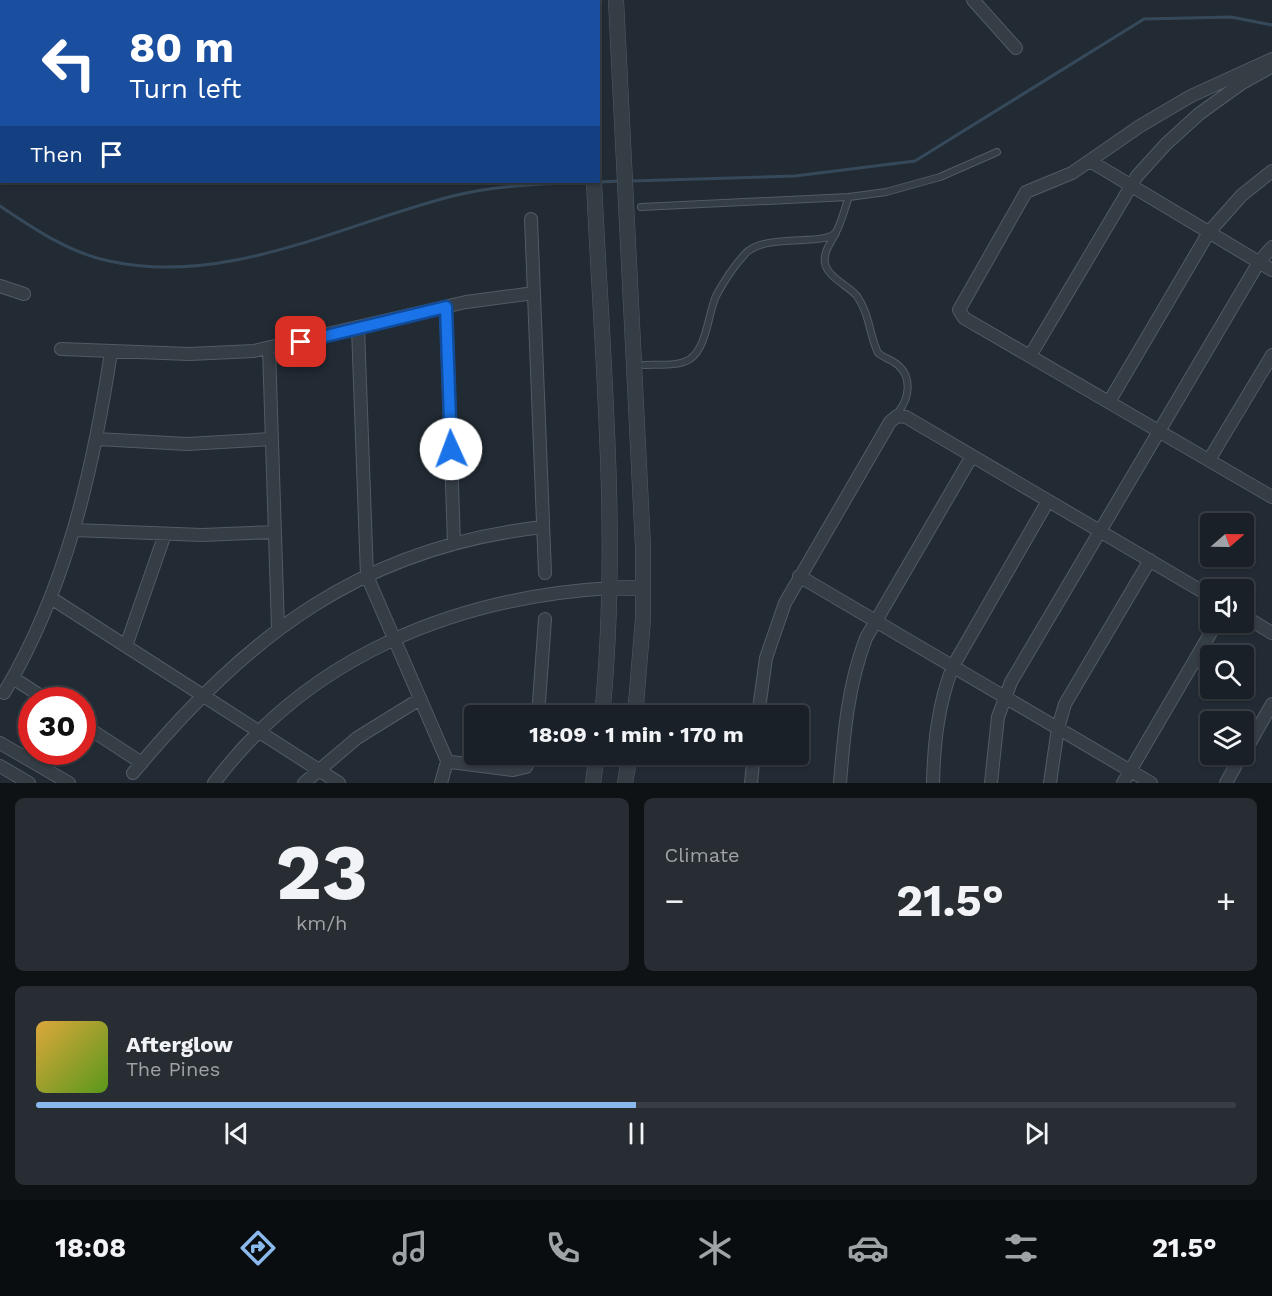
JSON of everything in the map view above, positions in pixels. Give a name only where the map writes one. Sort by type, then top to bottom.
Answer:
[{"type":"street","points":[[616,0],[643,588],[636,705]]},
{"type":"street","points":[[973,0],[1016,48]]},
{"type":"street","points":[[1272,59],[1175,105],[1072,173],[1026,192],[960,306],[963,316],[1272,497]]},
{"type":"street","points":[[1030,356],[1130,185],[1155,155],[1194,119],[1242,83],[1272,66]]},
{"type":"street","points":[[1090,161],[1272,270]]},
{"type":"street","points":[[1109,402],[1209,232],[1242,195],[1272,171]]},
{"type":"street","points":[[594,183],[611,588],[604,705]]},
{"type":"street","points":[[531,219],[545,573]]},
{"type":"street","points":[[991,783],[994,741],[1004,697],[1259,262],[1272,247]]},
{"type":"street","points":[[0,286],[24,294]]},
{"type":"street","points":[[61,349],[208,354],[269,349],[446,307],[534,293]]},
{"type":"street","points":[[446,307],[454,544]]},
{"type":"street","points":[[358,328],[367,576],[448,763],[441,783]]},
{"type":"street","points":[[269,349],[278,628]]},
{"type":"street","points":[[4,693],[51,598],[75,530],[97,439],[111,352]]},
{"type":"street","points":[[1209,460],[1272,355]]},
{"type":"street","points":[[760,705],[771,638],[800,576],[893,419],[906,417],[1200,590]]},
{"type":"street","points":[[97,439],[187,444],[272,439]]},
{"type":"street","points":[[840,783],[852,680],[858,658],[874,620],[972,456]]},
{"type":"street","points":[[933,783],[940,704],[953,666],[1048,501]]},
{"type":"street","points":[[133,773],[202,695],[242,656],[305,609],[367,576],[454,544],[543,527]]},
{"type":"street","points":[[75,530],[165,534],[275,532]]},
{"type":"street","points":[[126,646],[165,534]]},
{"type":"street","points":[[1050,783],[1058,728],[1065,704],[1149,561]]},
{"type":"street","points":[[800,576],[1151,783]]},
{"type":"street","points":[[214,783],[260,732],[313,687],[394,638],[454,614],[486,606],[555,593],[611,588],[643,588]]},
{"type":"street","points":[[51,598],[339,783]]},
{"type":"street","points":[[539,705],[545,619]]},
{"type":"street","points":[[1254,622],[1272,633]]},
{"type":"street","points":[[1123,783],[1211,633]]},
{"type":"street","points":[[13,678],[27,687]]},
{"type":"street","points":[[304,783],[357,738],[420,699]]},
{"type":"street","points":[[1254,735],[1272,704]]},
{"type":"street","points":[[96,733],[142,763]]},
{"type":"street","points":[[0,743],[69,783]]},
{"type":"street","points":[[448,763],[464,762]]},
{"type":"street","points":[[486,765],[520,770],[527,765]]},
{"type":"street","points":[[593,783],[595,765]]},
{"type":"street","points":[[625,783],[628,765]]},
{"type":"street","points":[[751,783],[753,765]]},
{"type":"street","points":[[1226,783],[1237,765]]},
{"type":"street","points":[[0,766],[29,783]]},
{"type":"lane","points":[[641,207],[849,197],[886,192],[940,177],[998,152]]},
{"type":"lane","points":[[849,197],[825,254],[825,264],[828,271],[856,296],[865,309],[878,353],[899,366],[904,374],[908,390],[899,411]]},
{"type":"lane","points":[[644,365],[676,364],[689,360],[698,349],[716,297],[731,271],[747,251],[768,243],[794,238],[826,239],[836,232]]},
{"type":"waterway","points":[[631,181],[795,176],[915,161],[1144,19],[1231,17],[1272,25]]},
{"type":"waterway","points":[[600,182],[621,181]]},
{"type":"waterway","points":[[0,206],[52,239],[94,257],[153,267],[196,266],[283,249],[411,208],[470,192],[571,183]]},
{"type":"route","points":[[301,342],[446,307],[451,449]]}]
